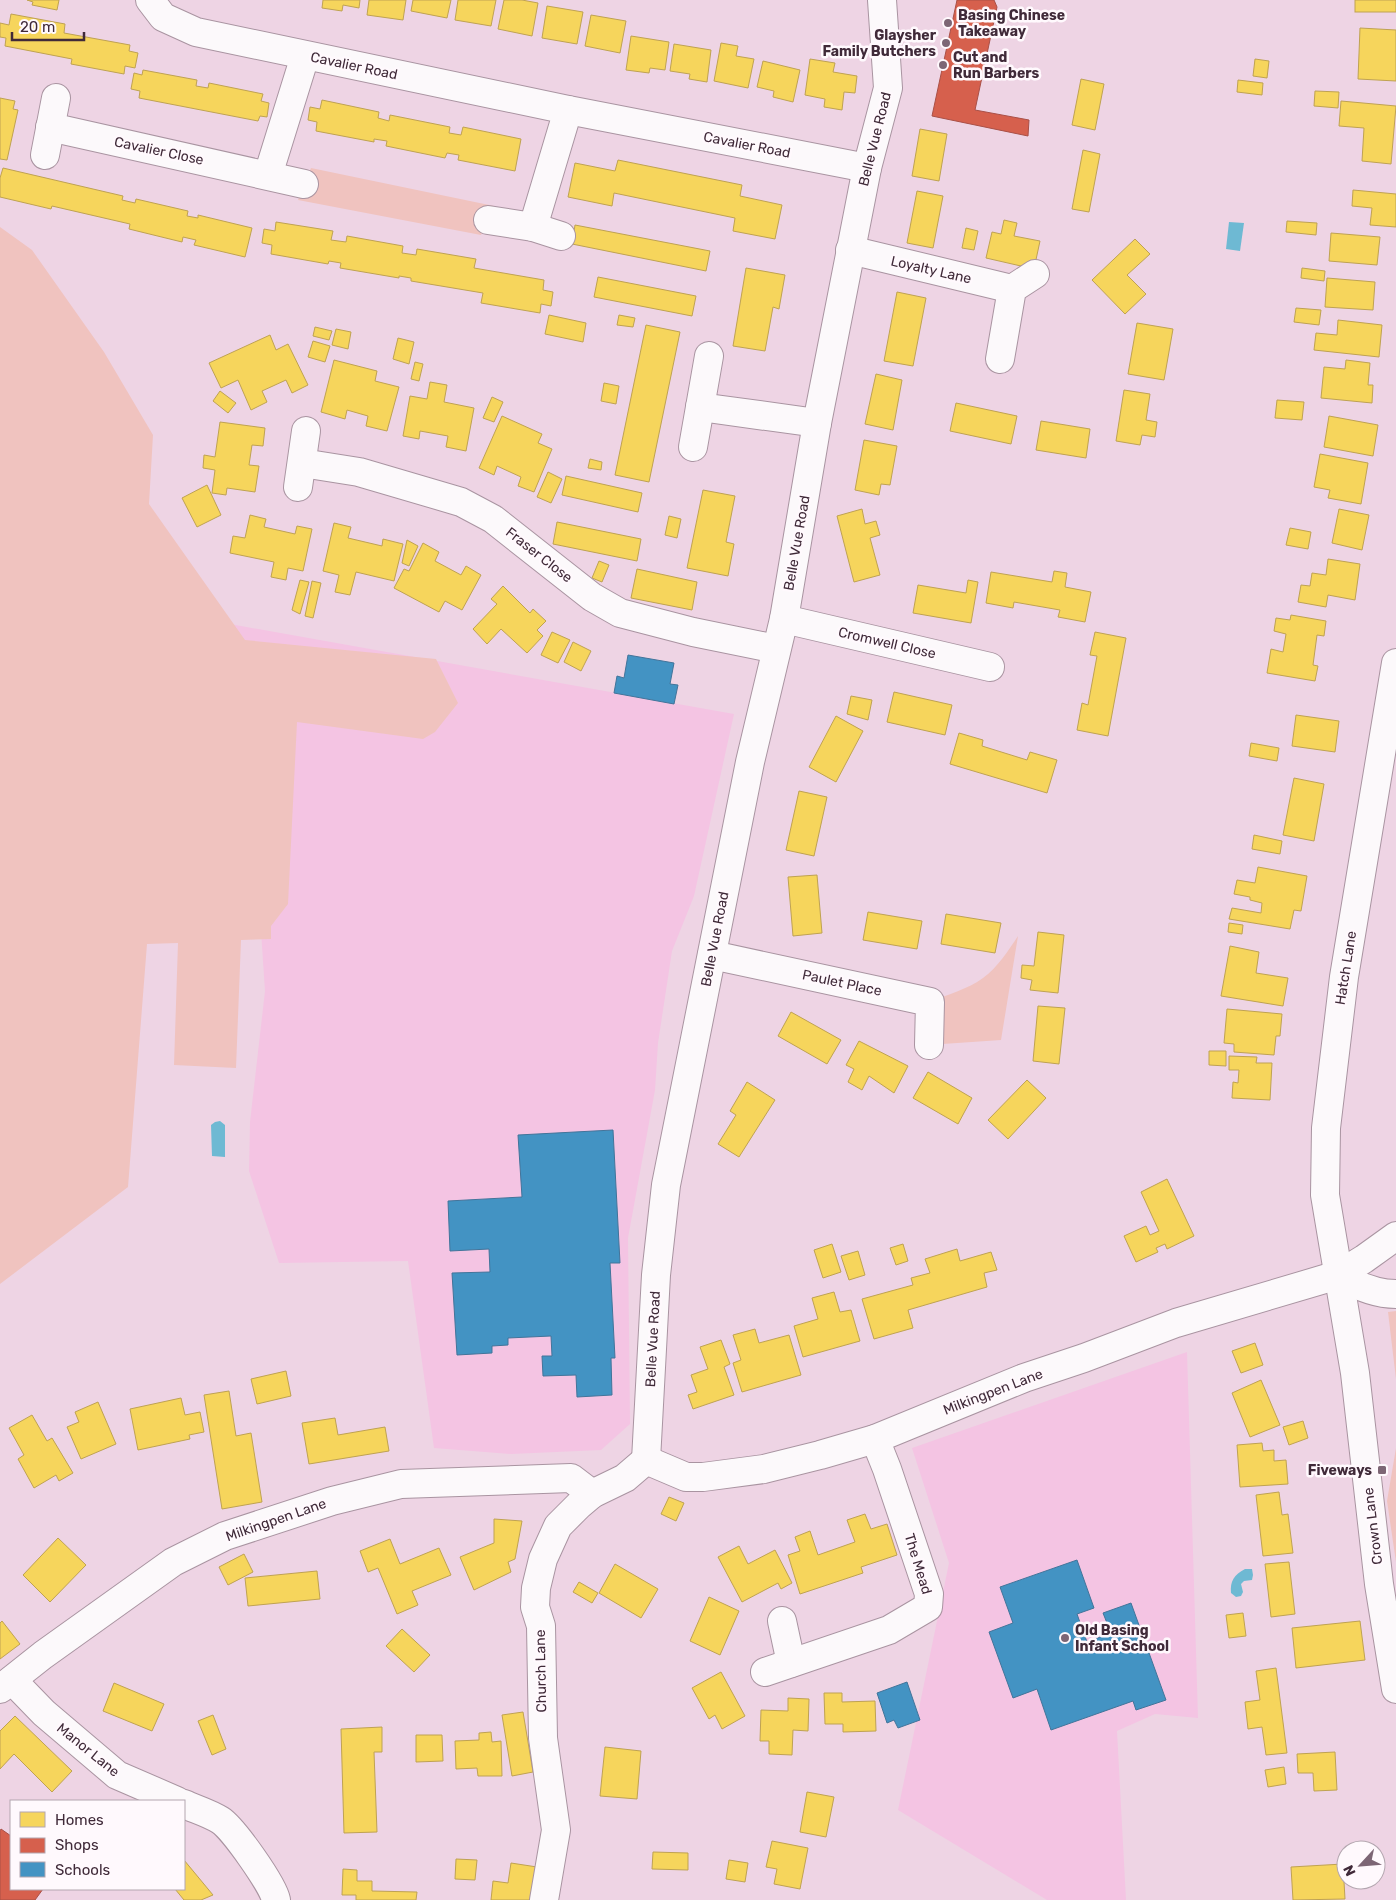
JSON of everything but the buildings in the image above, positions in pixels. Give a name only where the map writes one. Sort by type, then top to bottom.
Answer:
[{"type":"street","name":"Cavalier Road","points":[[150,0],[163,16],[196,32],[568,110],[867,168]]},
{"type":"street","name":"Belle Vue Road","points":[[646,1460],[656,1275],[666,1185],[750,762],[784,619],[817,423],[850,250],[867,168],[888,88],[882,0]]},
{"type":"street","points":[[268,175],[305,56]]},
{"type":"street","points":[[45,155],[56,98]]},
{"type":"street","points":[[533,227],[568,110]]},
{"type":"street","name":"Cavalier Close","points":[[50,127],[304,184]]},
{"type":"street","points":[[488,220],[533,227],[561,236]]},
{"type":"street","name":"Loyalty Lane","points":[[850,250],[1012,289]]},
{"type":"street","points":[[1000,358],[1012,289],[1036,274]]},
{"type":"street","points":[[693,447],[709,356]]},
{"type":"street","points":[[700,407],[817,423]]},
{"type":"street","name":"Fraser Close","points":[[306,431],[300,475],[358,472],[461,502],[492,519],[592,597],[620,613],[693,632],[776,649]]},
{"type":"street","name":"Cromwell Close","points":[[784,619],[990,667]]},
{"type":"street","name":"Hatch Lane","points":[[1338,1275],[1325,1195],[1326,1128],[1344,977],[1396,663]]},
{"type":"street","name":"Paulet Place","points":[[712,956],[930,1002],[928,1045]]},
{"type":"street","name":"Milkingpen Lane","points":[[646,1460],[686,1477],[703,1477],[764,1469],[875,1439],[1024,1378],[1084,1358],[1176,1323],[1338,1275],[1396,1236]]},
{"type":"street","points":[[1338,1275],[1351,1283],[1366,1288],[1396,1294]]},
{"type":"street","name":"Crown Lane","points":[[1338,1275],[1355,1373],[1380,1584],[1396,1689]]},
{"type":"street","name":"The Mead","points":[[765,1672],[889,1630],[928,1607],[929,1594],[887,1468],[875,1439]]},
{"type":"street","name":"Church Lane","points":[[544,1900],[556,1830],[542,1738],[541,1626],[535,1606],[536,1588],[543,1558],[558,1526],[592,1494],[625,1478],[646,1460]]},
{"type":"street","name":"Milkingpen Lane","points":[[6,1685],[43,1655],[173,1562],[225,1536],[278,1518],[332,1501],[401,1484],[571,1478],[592,1494]]},
{"type":"street","points":[[782,1621],[792,1663]]},
{"type":"street","name":"Manor Lane","points":[[6,1685],[44,1713],[117,1775],[175,1800]]},
{"type":"street","points":[[185,1804],[222,1821],[257,1864],[275,1894],[276,1900]]},
{"type":"shaded area","points":[[311,168],[494,206],[481,235],[298,200]]},
{"type":"shaded area","points":[[0,227],[32,250],[104,352],[153,435],[149,504],[245,640],[436,659],[458,703],[435,732],[423,739],[297,722],[288,904],[271,926],[271,939],[241,940],[236,1068],[174,1065],[178,943],[147,944],[128,1187],[0,1284]]},
{"type":"shaded area","points":[[230,624],[734,714],[694,896],[672,951],[658,1043],[655,1090],[628,1238],[630,1424],[601,1450],[511,1454],[434,1448],[408,1261],[279,1263],[249,1171],[250,1122],[265,991],[246,707]]},
{"type":"shaded area","points":[[1018,936],[1001,1040],[928,1045],[929,1002],[964,989],[983,978],[998,964]]},
{"type":"shaded area","points":[[1396,1311],[1396,1379],[1388,1312]]},
{"type":"shaded area","name":"Old Basing Infant School","points":[[1187,1352],[1198,1718],[1155,1714],[1117,1731],[1126,1900],[1047,1900],[898,1810],[949,1563],[912,1448]]},
{"type":"shaded area","points":[[1396,1448],[1396,1562],[1387,1501]]},
{"type":"water","points":[[1229,222],[1244,223],[1240,251],[1226,249]]},
{"type":"water","points":[[220,1121],[225,1125],[225,1157],[212,1156],[211,1125]]},
{"type":"water","points":[[1245,1569],[1252,1569],[1252,1580],[1244,1581],[1241,1584],[1243,1592],[1241,1596],[1236,1597],[1231,1593],[1231,1585],[1235,1576]]},
{"type":"place","name":"Basing Chinese Takeaway","points":[[948,23]]},
{"type":"place","name":"Glaysher Family Butchers","points":[[946,43]]},
{"type":"place","name":"Cut and Run Barbers","points":[[943,65]]},
{"type":"place","name":"Fiveways","points":[[1382,1470]]},
{"type":"place","name":"Old Basing Infant School","points":[[1065,1638]]}]
